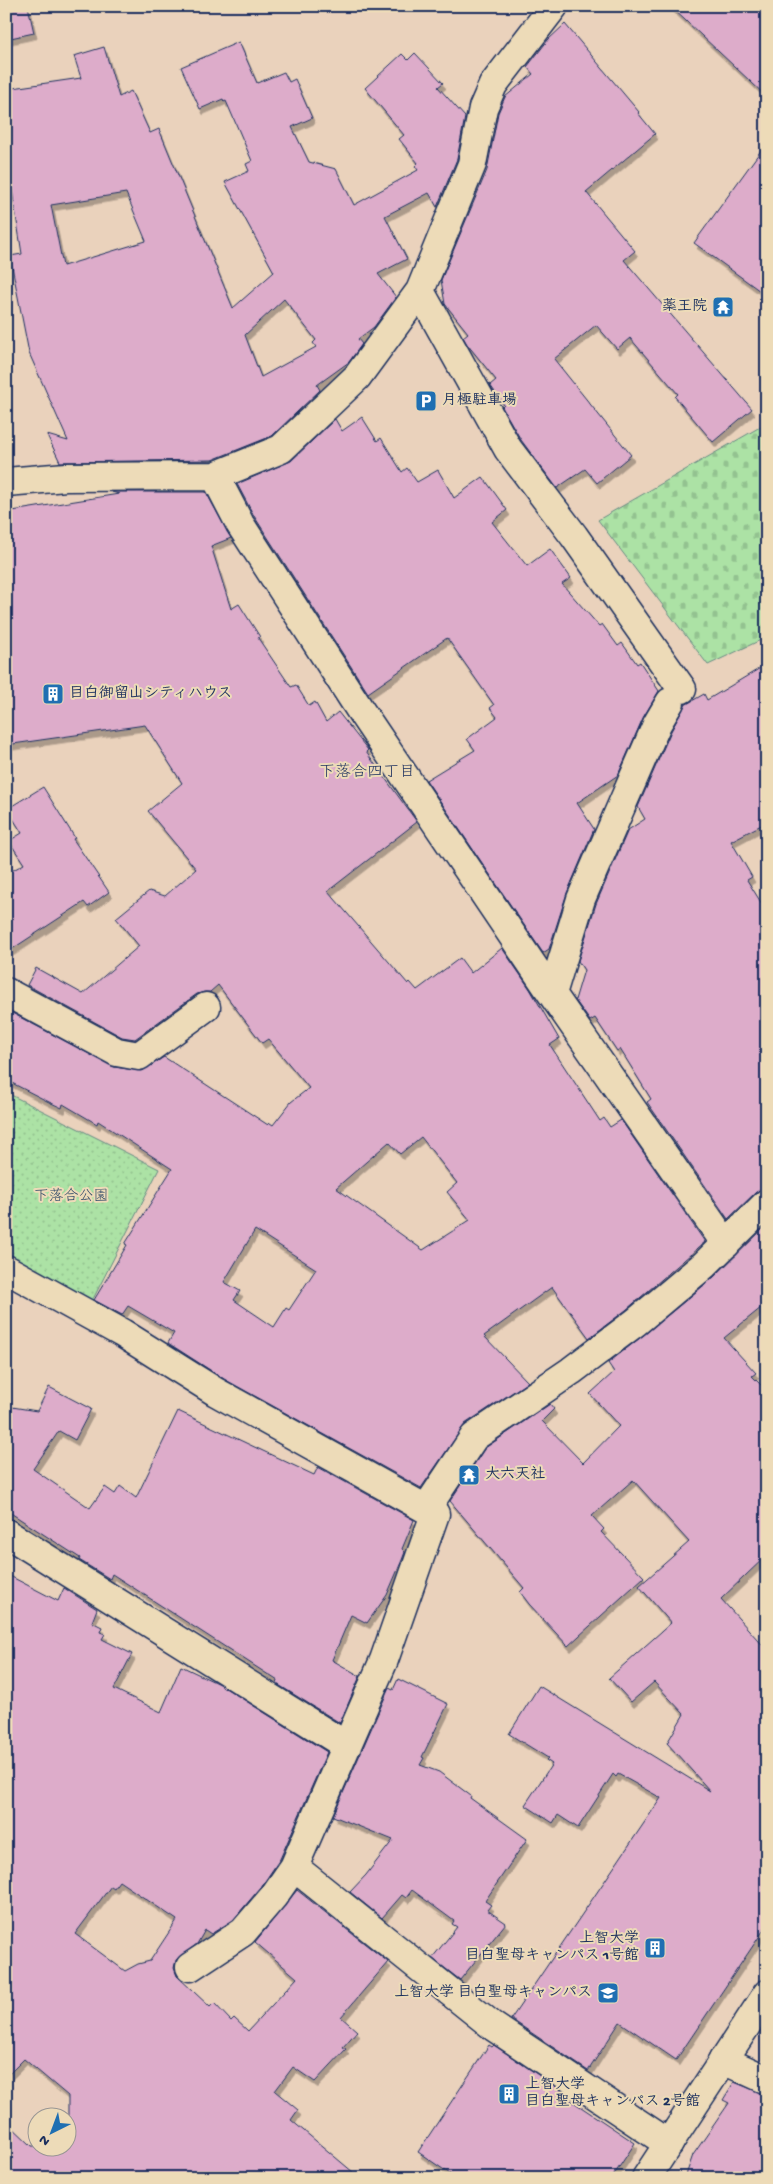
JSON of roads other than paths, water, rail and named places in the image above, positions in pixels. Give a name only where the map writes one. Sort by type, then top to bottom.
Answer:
[{"type":"street","points":[[6,482],[66,477],[215,476],[281,449],[357,377],[420,291],[472,164],[482,108],[494,84],[554,6]]},
{"type":"street","points":[[420,291],[508,449],[574,536],[676,695],[657,724],[581,899],[552,994]]},
{"type":"street","points":[[215,476],[240,524],[362,713],[552,994],[726,1244]]},
{"type":"street","points":[[6,992],[117,1052],[139,1056],[206,1007]]},
{"type":"street","points":[[426,1509],[474,1437],[571,1371],[636,1322],[704,1265],[767,1203]]},
{"type":"street","points":[[6,1269],[122,1334],[216,1392],[435,1514],[384,1660],[294,1867],[273,1897],[243,1932],[190,1967]]},
{"type":"street","points":[[6,1534],[347,1746]]},
{"type":"street","points":[[294,1867],[494,2027],[669,2144]]},
{"type":"street","points":[[646,2178],[767,1994]]},
{"type":"street","points":[[723,2060],[767,2080]]},
{"type":"place","name":"薬王院","points":[[723,307]]},
{"type":"place","name":"月極駐車場","points":[[426,401]]},
{"type":"place","name":"目白御留山シティハウス","points":[[53,694]]},
{"type":"place","name":"大六天社","points":[[469,1475]]},
{"type":"place","name":"上智大学 目白聖母キャンパス 1号館","points":[[655,1948]]},
{"type":"place","name":"上智大学 目白聖母キャンパス","points":[[608,1993]]},
{"type":"place","name":"上智大学 目白聖母キャンパス 2号館","points":[[509,2094]]},
{"type":"district","name":"下落合四丁目","points":[[367,773]]},
{"type":"park label","name":"下落合公園","points":[[71,1197]]}]
